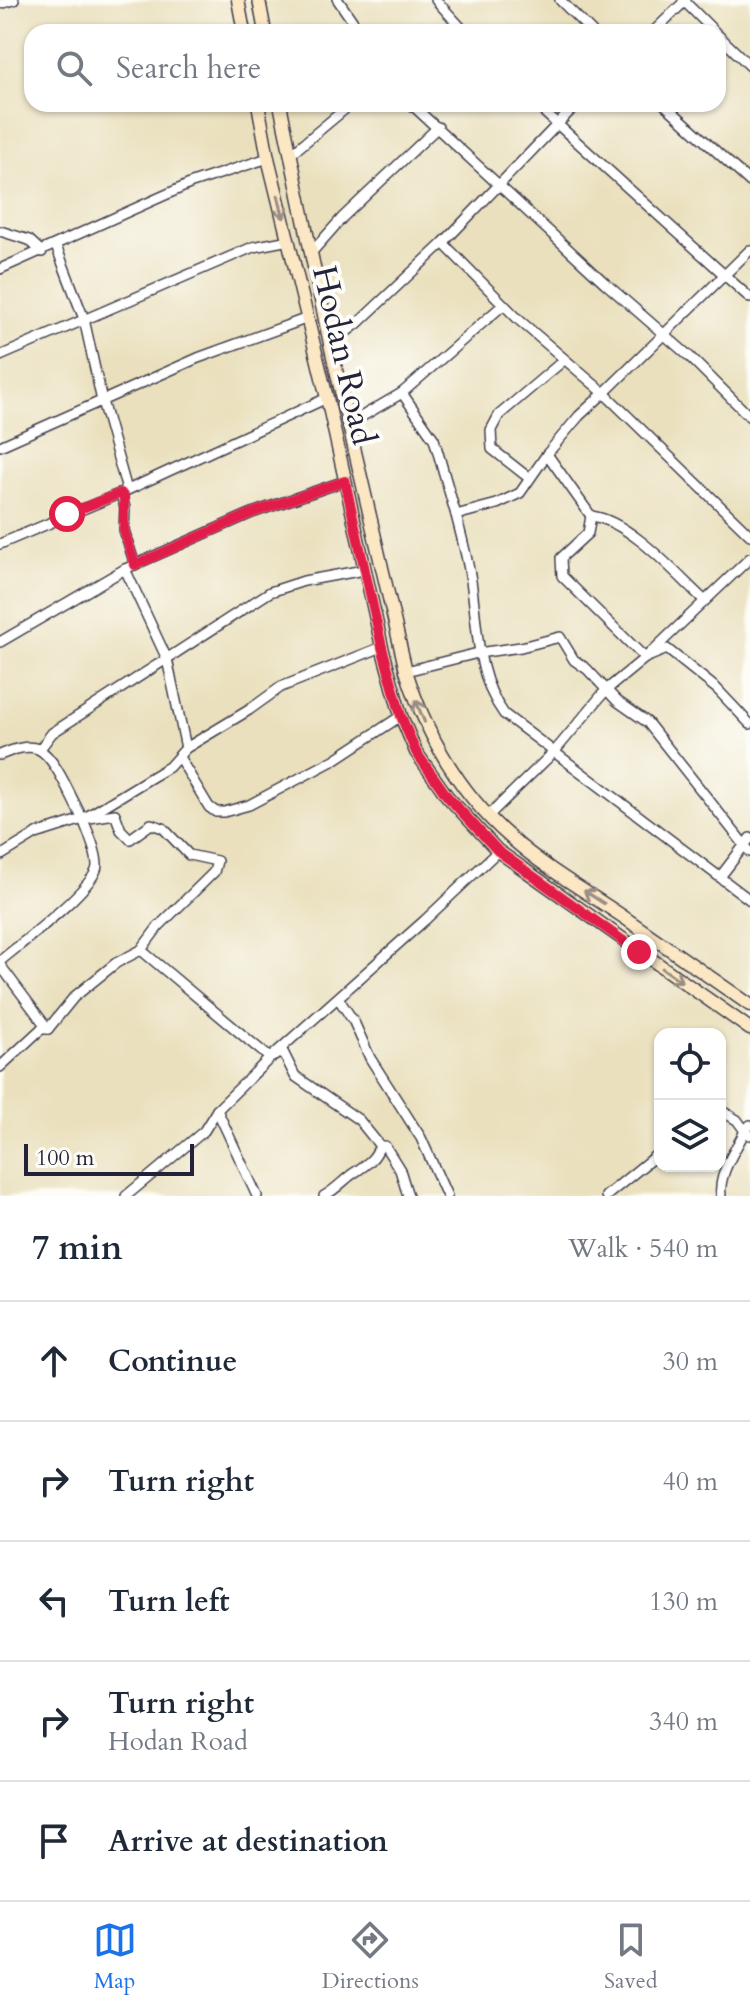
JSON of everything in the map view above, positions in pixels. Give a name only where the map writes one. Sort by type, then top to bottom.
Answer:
[{"type":"main road","points":[[238,0],[242,24]]},
{"type":"main road","points":[[259,0],[264,24]]},
{"type":"main road","name":"Hodan Road","points":[[259,112],[382,647],[401,716],[416,752],[447,796],[498,851],[750,1029]]},
{"type":"main road","name":"Hodan Road","points":[[282,112],[330,344],[406,671],[419,712],[432,739],[456,776],[488,816],[511,838],[551,869],[750,1005]]},
{"type":"street","points":[[0,4],[14,0]]},
{"type":"street","points":[[338,0],[354,24]]},
{"type":"street","points":[[436,0],[458,24]]},
{"type":"street","points":[[560,0],[584,24]]},
{"type":"street","points":[[661,24],[684,1],[708,24]]},
{"type":"street","points":[[726,42],[750,66]]},
{"type":"street","points":[[291,154],[341,112]]},
{"type":"street","points":[[420,112],[605,283],[664,333],[750,417]]},
{"type":"street","points":[[543,112],[750,298]]},
{"type":"street","points":[[330,344],[357,324],[443,243],[569,112]]},
{"type":"street","points":[[673,112],[750,182]]},
{"type":"street","points":[[311,253],[343,217],[438,127]]},
{"type":"street","points":[[0,269],[192,183],[268,158]]},
{"type":"street","points":[[0,231],[29,240],[42,252]]},
{"type":"street","points":[[0,356],[253,247],[289,240]]},
{"type":"street","points":[[443,243],[503,305],[604,393],[750,535]]},
{"type":"street","points":[[56,246],[84,319],[124,491],[124,530],[135,565]]},
{"type":"street","points":[[456,515],[497,504],[520,493],[579,416],[750,250]]},
{"type":"street","points":[[349,424],[402,393],[503,305]]},
{"type":"street","points":[[0,446],[198,358],[308,318]]},
{"type":"street","points":[[529,478],[492,449],[491,430],[499,415],[564,360]]},
{"type":"street","points":[[402,393],[434,439],[470,570],[478,653],[494,700],[504,714],[750,900]]},
{"type":"street","points":[[0,544],[327,398]]},
{"type":"street","points":[[547,454],[591,516],[588,533],[561,558],[562,576],[645,658]]},
{"type":"street","points":[[0,642],[125,569],[252,513],[345,481]]},
{"type":"street","points":[[591,516],[600,517],[628,532],[704,600]]},
{"type":"street","points":[[488,816],[555,751],[606,690],[645,658],[750,559]]},
{"type":"street","points":[[125,569],[167,659],[186,748]]},
{"type":"street","points":[[40,749],[52,733],[270,592],[304,581],[364,570]]},
{"type":"street","points":[[406,671],[560,637],[574,660],[647,722],[748,845],[720,877]]},
{"type":"street","points":[[83,819],[160,772],[186,748],[281,687],[382,647]]},
{"type":"street","points":[[645,658],[667,649],[717,689],[750,724]]},
{"type":"street","points":[[179,757],[209,807],[216,812],[224,812],[249,805],[334,760],[401,716]]},
{"type":"street","points":[[0,755],[31,747],[40,749],[60,775],[83,819],[97,864],[95,874],[55,915],[0,963],[48,1029]]},
{"type":"street","points":[[0,856],[36,834],[83,819],[115,814],[121,830],[130,839],[151,824],[163,828],[189,855],[216,859],[218,864],[214,872],[158,927],[141,950],[116,963],[74,997],[48,1029]]},
{"type":"street","points":[[126,1196],[204,1131],[217,1110],[270,1058],[498,851]]},
{"type":"street","points":[[141,950],[270,1058]]},
{"type":"street","points":[[338,998],[354,1022],[370,1058],[421,1138],[447,1196]]},
{"type":"street","points":[[0,1067],[41,1029],[48,1029]]},
{"type":"street","points":[[270,1058],[283,1052],[295,1076],[359,1120],[380,1146],[385,1146],[394,1157],[408,1196]]},
{"type":"street","points":[[217,1110],[257,1196]]},
{"type":"street","points":[[721,1196],[719,1186],[748,1130],[726,1114]]},
{"type":"street","points":[[324,1196],[335,1191],[348,1176],[373,1162],[380,1146]]},
{"type":"street","points":[[606,1196],[654,1157]]},
{"type":"route","points":[[67,514],[121,493],[125,508],[123,526],[135,565],[252,513],[345,481],[382,647],[401,716],[416,752],[447,796],[498,851],[639,952]]}]
